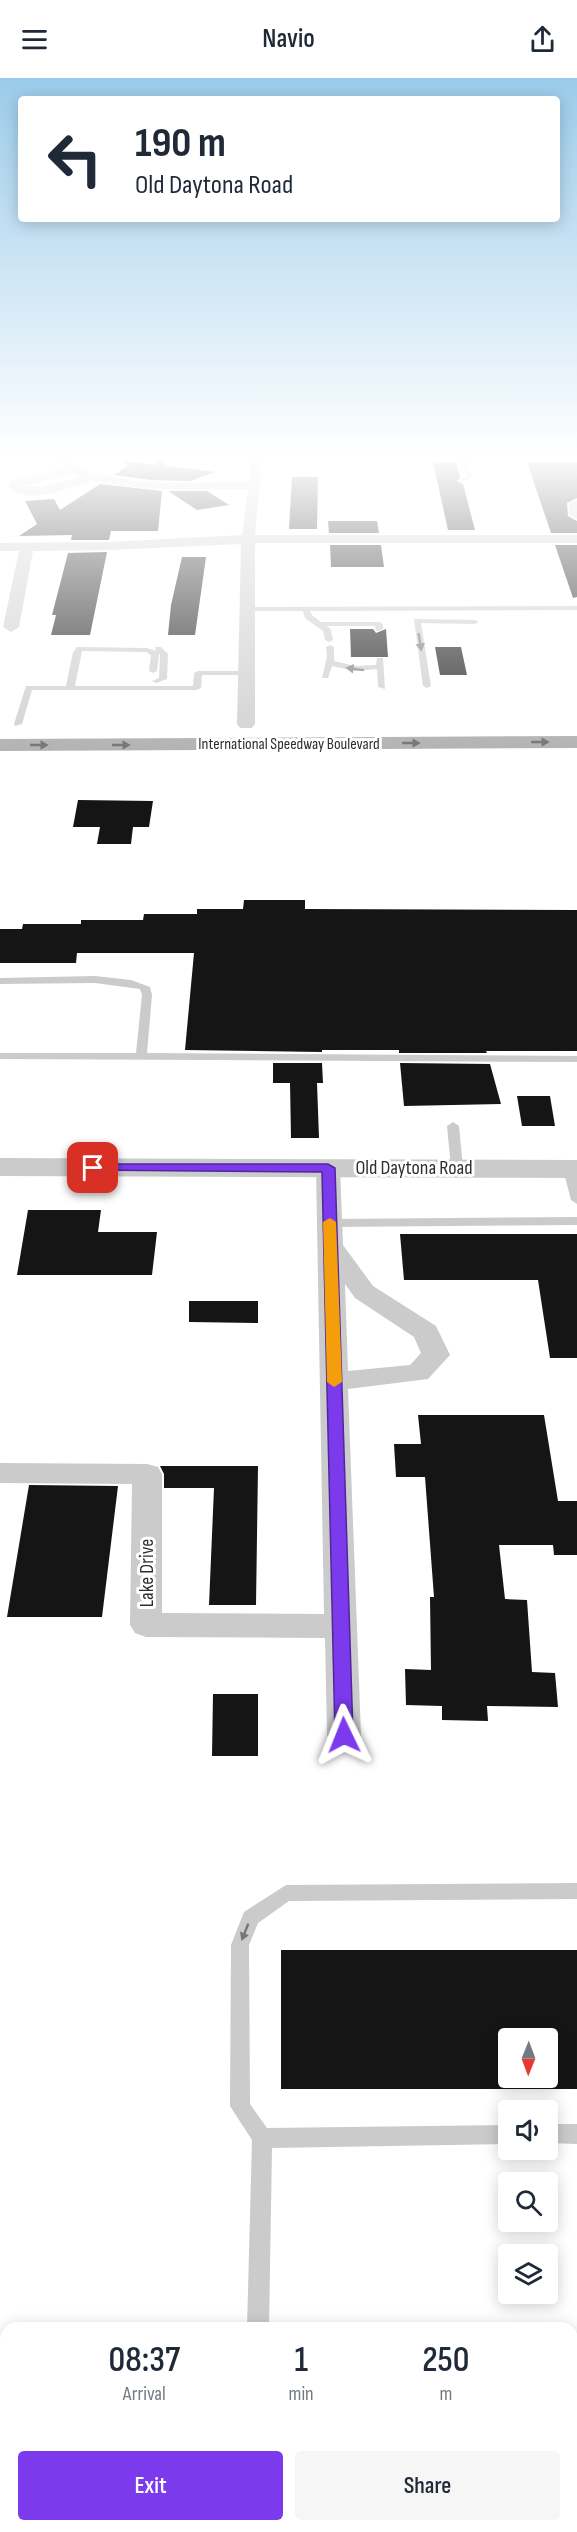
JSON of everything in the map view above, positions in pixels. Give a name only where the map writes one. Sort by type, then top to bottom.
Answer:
[{"type":"main road","points":[[9,724],[42,724]]},
{"type":"main road","name":"International Speedway Boulevard","points":[[150,724],[577,725]]},
{"type":"main road","points":[[163,745],[211,738],[234,731],[246,724]]},
{"type":"main road","name":"International Speedway Boulevard","points":[[0,745],[577,742]]},
{"type":"street","points":[[11,627],[22,573]]},
{"type":"street","points":[[246,724],[248,573]]},
{"type":"street","name":"Old Daytona Road","points":[[0,1167],[573,1169]]},
{"type":"street","points":[[328,1168],[344,1735]]},
{"type":"street","points":[[330,1234],[364,1292],[426,1332],[436,1355],[418,1373],[334,1381]]},
{"type":"street","name":"Lake Drive","points":[[0,1473],[147,1474],[146,1625],[341,1626]]},
{"type":"lane","points":[[249,609],[577,608]]},
{"type":"lane","points":[[306,609],[308,616],[327,630],[329,662],[325,676]]},
{"type":"lane","points":[[428,687],[417,621],[475,622]]},
{"type":"lane","points":[[319,624],[379,624],[379,629]]},
{"type":"lane","points":[[70,688],[77,652],[88,645]]},
{"type":"lane","points":[[9,724],[29,688],[70,688],[163,679],[164,654],[161,650],[142,645],[105,645]]},
{"type":"lane","points":[[80,649],[147,650],[155,654],[154,679]]},
{"type":"lane","points":[[329,662],[351,670],[364,670],[380,662],[382,687]]},
{"type":"lane","points":[[154,679],[197,688],[198,673],[247,673]]},
{"type":"lane","points":[[0,981],[109,980],[133,982],[145,987],[147,995],[141,1057]]},
{"type":"lane","points":[[0,1056],[577,1059]]},
{"type":"lane","points":[[453,1126],[457,1168]]},
{"type":"lane","points":[[573,1169],[577,1200]]},
{"type":"lane","points":[[330,1234],[577,1221]]},
{"type":"lane","points":[[258,2322],[262,2138],[240,2106],[240,1944],[251,1918],[286,1893],[577,1891]]},
{"type":"lane","points":[[558,2134],[577,2134]]},
{"type":"lane","points":[[262,2138],[498,2135]]},
{"type":"building","points":[[63,573],[103,573],[90,635],[51,635],[56,615],[52,615]]},
{"type":"building","points":[[178,573],[204,573],[195,635],[168,635],[171,605]]},
{"type":"building","points":[[564,573],[577,573],[577,597],[573,598]]},
{"type":"building","points":[[350,629],[373,629],[376,633],[386,629],[388,657],[351,657]]},
{"type":"building","points":[[435,647],[461,647],[467,675],[440,675]]},
{"type":"building","points":[[78,800],[153,801],[149,827],[133,827],[131,844],[97,844],[100,827],[73,827]]},
{"type":"building","points":[[244,900],[305,900],[305,909],[577,910],[577,1051],[399,1053],[399,1050],[322,1050],[322,1052],[185,1050],[194,953],[77,953],[76,963],[0,963],[0,929],[22,929],[23,924],[81,924],[81,920],[143,920],[144,914],[197,914],[197,909],[243,909]]},
{"type":"building","points":[[273,1063],[322,1063],[323,1083],[317,1083],[319,1138],[291,1138],[290,1083],[273,1083]]},
{"type":"building","points":[[400,1063],[490,1064],[501,1104],[404,1106]]},
{"type":"building","points":[[517,1096],[550,1096],[555,1126],[522,1126]]},
{"type":"building","points":[[28,1210],[101,1210],[98,1232],[157,1232],[152,1275],[17,1275]]},
{"type":"building","points":[[400,1234],[577,1234],[577,1358],[550,1358],[538,1280],[404,1280]]},
{"type":"building","points":[[189,1301],[258,1301],[258,1323],[189,1322]]},
{"type":"building","points":[[418,1415],[544,1415],[558,1501],[577,1501],[577,1555],[554,1555],[553,1545],[499,1545],[505,1599],[527,1600],[532,1672],[555,1673],[558,1707],[487,1706],[488,1721],[442,1720],[442,1706],[406,1705],[405,1669],[431,1670],[430,1597],[434,1597],[425,1477],[396,1477],[394,1444],[421,1444]]},
{"type":"building","points":[[160,1466],[258,1466],[256,1605],[209,1605],[214,1488],[164,1488],[164,1474]]},
{"type":"building","points":[[29,1485],[118,1486],[102,1617],[7,1617]]},
{"type":"building","points":[[213,1694],[258,1694],[258,1756],[212,1756]]},
{"type":"building","points":[[281,1950],[577,1950],[577,2089],[281,2089]]},
{"type":"slow traffic","points":[[330,1222],[334,1382]]},
{"type":"route","points":[[93,1168],[328,1168],[344,1735]]}]
